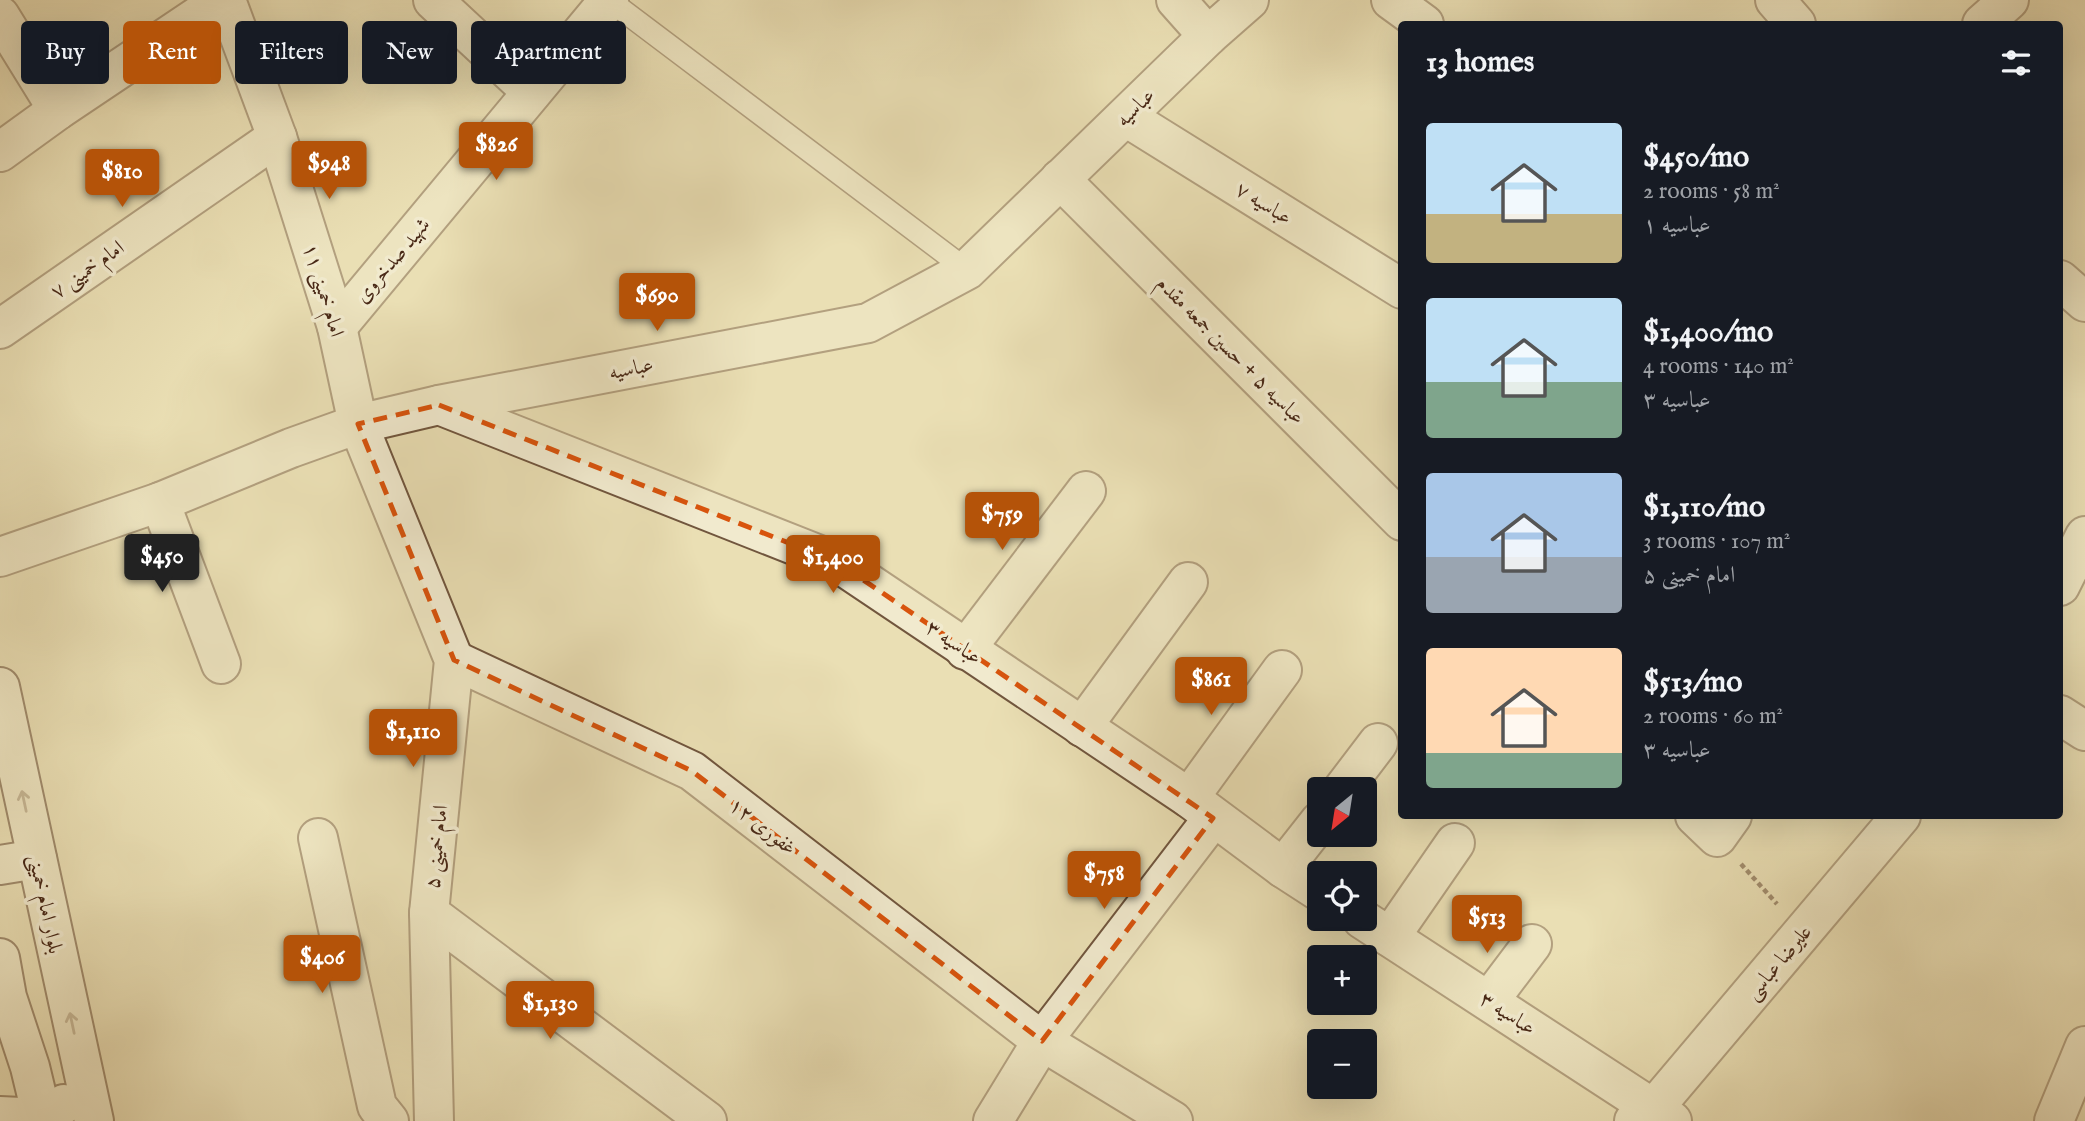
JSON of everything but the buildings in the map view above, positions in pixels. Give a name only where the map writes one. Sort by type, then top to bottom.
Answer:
[{"type":"street","points":[[0,152],[58,110],[224,0]]},
{"type":"street","name":"امام خمینی ۱۱","points":[[224,0],[277,137],[337,327],[358,424]]},
{"type":"street","points":[[433,0],[532,93]]},
{"type":"street","name":"شهید صدخروی","points":[[337,327],[609,0]]},
{"type":"street","points":[[1176,0],[1208,36]]},
{"type":"street","name":"عباسیه","points":[[0,557],[160,502],[358,424],[439,405],[869,323],[967,270],[1208,36],[1249,0]]},
{"type":"street","points":[[1391,0],[1420,21]]},
{"type":"street","points":[[1775,0],[1793,21]]},
{"type":"street","points":[[1985,21],[2009,0]]},
{"type":"street","points":[[0,16],[58,110]]},
{"type":"street","name":"عباسیه ۷","points":[[1126,117],[1398,287]]},
{"type":"street","name":"امام خمینی ۷","points":[[0,329],[277,137]]},
{"type":"street","name":"عباسیه ۵ + حسین جمعه مقدم","points":[[1060,178],[1398,517]]},
{"type":"street","points":[[2063,283],[2085,302]]},
{"type":"street","name":"عباسیه ۳","points":[[439,405],[837,562],[1201,808],[1307,884]]},
{"type":"street","name":"امام خمینی ۵","points":[[358,424],[454,660],[429,914],[434,1121]]},
{"type":"street","points":[[965,650],[1086,491]]},
{"type":"street","points":[[160,502],[221,664]]},
{"type":"street","points":[[2063,577],[2078,533]]},
{"type":"street","points":[[1082,727],[1188,582]]},
{"type":"street","name":"غفوری ۱۲","points":[[454,660],[692,771],[1042,1041],[1173,1121]]},
{"type":"street","points":[[993,1121],[1042,1041],[1201,808],[1282,670]]},
{"type":"street","name":"بلوار امام خمینی","points":[[0,687],[18,862],[90,1105]]},
{"type":"street","points":[[2063,717],[2085,731]]},
{"type":"street","points":[[1352,777],[1378,743]]},
{"type":"street","name":"علیرضا عباسی","points":[[1653,1117],[1898,819]]},
{"type":"street","points":[[318,838],[377,1106],[389,1121]]},
{"type":"street","points":[[1283,868],[1307,838]]},
{"type":"street","points":[[1377,927],[1455,843]]},
{"type":"street","points":[[429,914],[707,1121]]},
{"type":"street","name":"عباسیه ۳","points":[[1377,929],[1489,1001],[1653,1117]]},
{"type":"street","points":[[1489,1001],[1532,944]]},
{"type":"street","points":[[0,958],[15,1064],[42,1119]]},
{"type":"street","points":[[15,1064],[90,1105]]},
{"type":"street","points":[[2054,1121],[2082,1064]]},
{"type":"street","points":[[0,1116],[42,1119],[90,1105]]},
{"type":"lane","points":[[609,0],[967,270]]},
{"type":"path","points":[[1715,823],[1803,933]]},
{"type":"highlighted area","points":[[439,405],[837,562],[1213,818],[1042,1041],[692,771],[454,660],[358,424]]}]
